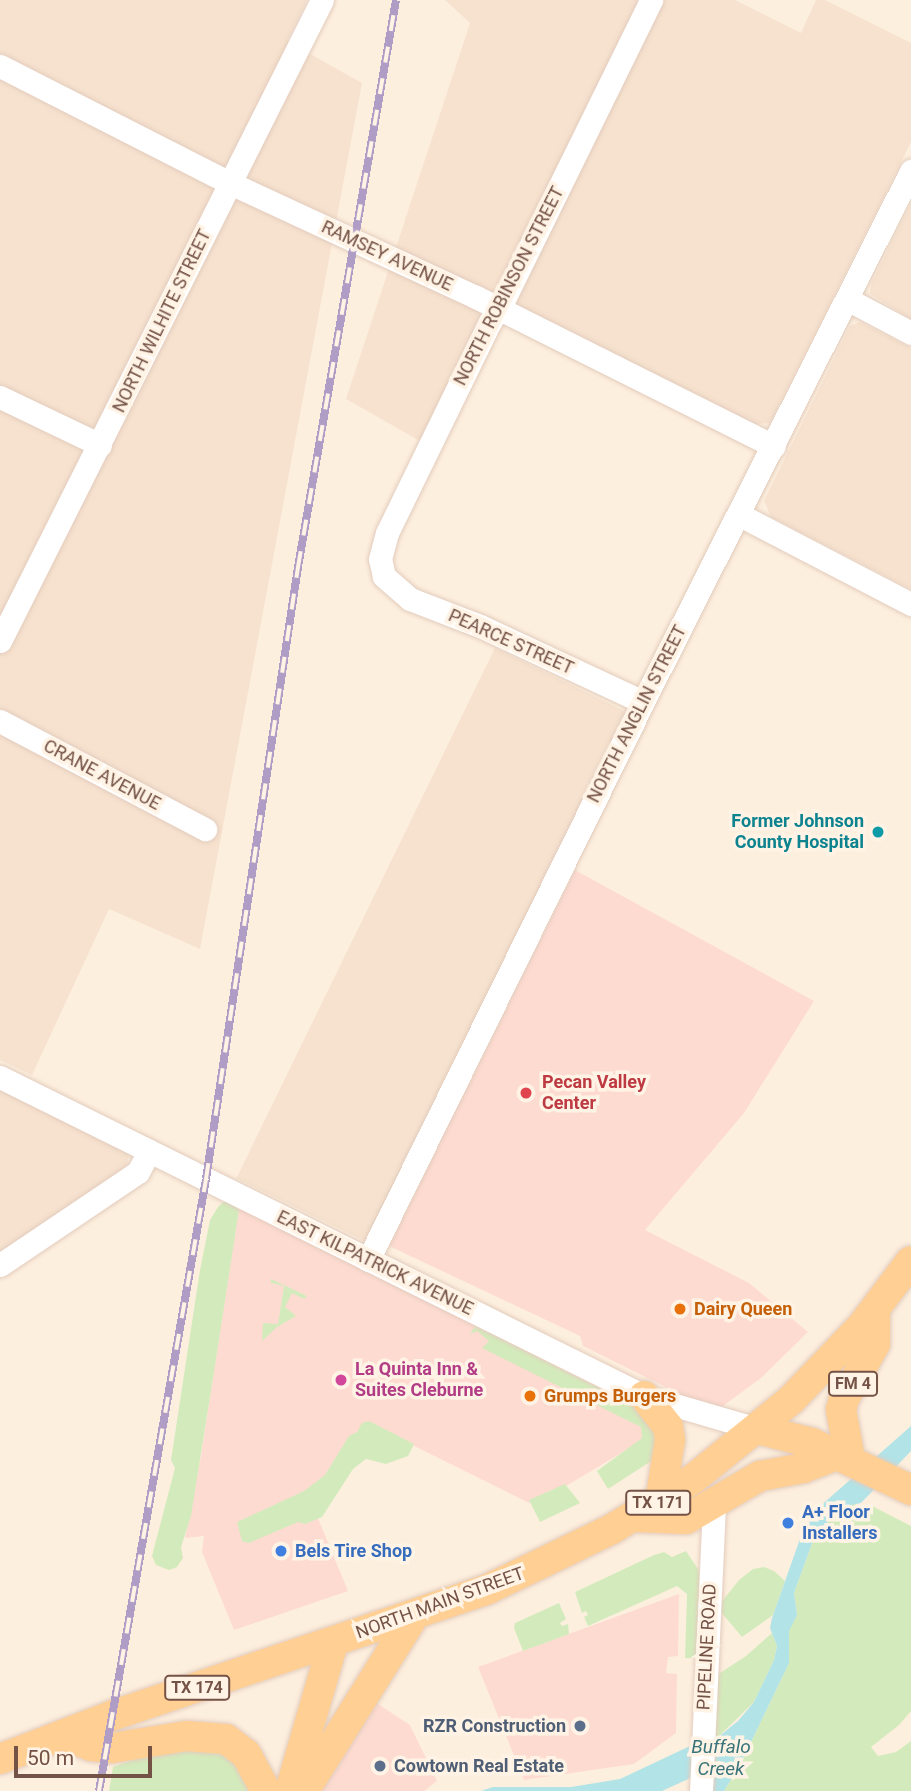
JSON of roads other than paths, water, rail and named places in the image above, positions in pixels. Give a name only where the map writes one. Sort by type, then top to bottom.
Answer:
[{"type":"main road","name":"NORTH MAIN STREET","points":[[0,1759],[486,1590],[634,1517],[660,1502],[757,1429],[819,1374],[875,1310],[911,1261]]},
{"type":"main road","name":"FM 4","points":[[845,1457],[841,1410],[844,1399],[875,1344],[875,1310]]},
{"type":"main road","points":[[644,1396],[668,1427],[670,1440],[660,1502]]},
{"type":"main road","points":[[757,1429],[812,1443],[911,1490]]},
{"type":"main road","points":[[634,1517],[686,1519],[760,1476],[845,1457]]},
{"type":"main road","points":[[304,1791],[415,1614]]},
{"type":"main road","points":[[290,1791],[333,1643]]},
{"type":"main road","points":[[63,1735],[91,1745],[112,1748],[186,1736],[226,1739],[246,1754],[266,1791]]},
{"type":"street","name":"NORTH WILHITE STREET","points":[[0,641],[322,0]]},
{"type":"street","name":"NORTH ROBINSON STREET","points":[[384,576],[380,559],[387,533],[652,0]]},
{"type":"street","name":"RAMSEY AVENUE","points":[[0,66],[230,183],[498,308],[774,446]]},
{"type":"street","name":"NORTH ANGLIN STREET","points":[[368,1259],[643,702],[911,171]]},
{"type":"street","points":[[847,299],[911,333]]},
{"type":"street","points":[[0,397],[100,445]]},
{"type":"street","points":[[738,514],[911,604]]},
{"type":"street","name":"PEARCE STREET","points":[[384,576],[410,598],[480,626],[643,702]]},
{"type":"street","name":"CRANE AVENUE","points":[[0,721],[205,829]]},
{"type":"street","name":"EAST KILPATRICK AVENUE","points":[[0,1077],[644,1396],[757,1429]]},
{"type":"street","points":[[0,1265],[138,1172],[149,1151]]},
{"type":"street","name":"PIPELINE ROAD","points":[[701,1786],[714,1503]]},
{"type":"water","name":"Buffalo Creek","points":[[911,1426],[911,1451],[861,1503],[841,1507],[814,1538],[794,1593],[797,1615],[789,1631],[789,1663],[740,1765],[724,1791],[709,1791],[706,1771],[662,1791],[481,1791],[493,1787],[571,1787],[620,1779],[690,1746],[717,1738],[738,1721],[754,1702],[774,1660],[777,1646],[770,1628],[772,1618],[801,1536],[817,1509]]},
{"type":"railway","points":[[99,1791],[206,1179],[298,567],[396,0]]},
{"type":"place","name":"Former Johnson County Hospital","points":[[878,832]]},
{"type":"place","name":"Pecan Valley Center","points":[[526,1093]]},
{"type":"place","name":"Dairy Queen","points":[[680,1309]]},
{"type":"place","name":"La Quinta Inn & Suites Cleburne","points":[[341,1380]]},
{"type":"place","name":"Grumps Burgers","points":[[530,1396]]},
{"type":"place","name":"A+ Floor Installers","points":[[788,1523]]},
{"type":"place","name":"Bels Tire Shop","points":[[281,1551]]},
{"type":"place","name":"RZR Construction","points":[[580,1726]]},
{"type":"place","name":"Cowtown Real Estate","points":[[380,1766]]}]
